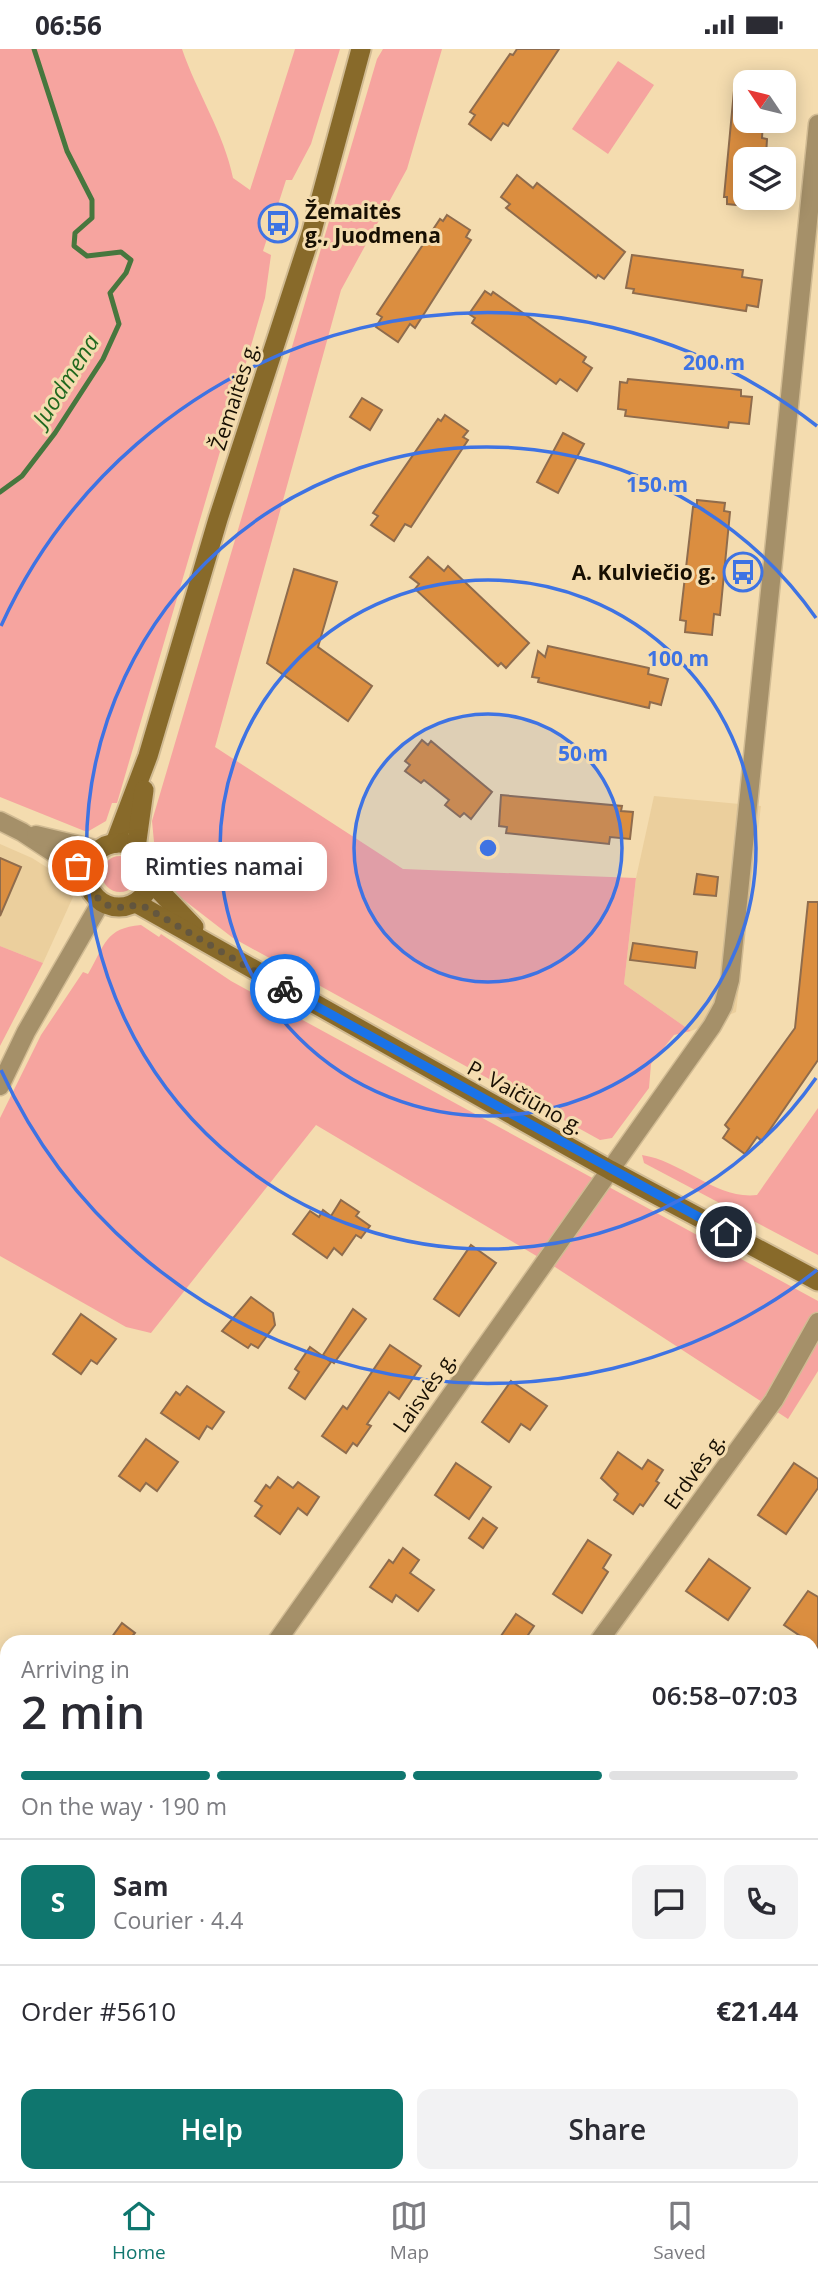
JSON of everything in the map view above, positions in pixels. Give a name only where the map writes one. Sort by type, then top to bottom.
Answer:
[{"type":"main road","name":"Žemaitės g.","points":[[107,847],[148,756],[218,519],[312,231],[361,49]]},
{"type":"main road","name":"Žemaitės g.","points":[[136,848],[148,756]]},
{"type":"main road","points":[[107,847],[136,848],[146,857],[151,869],[151,883],[145,894],[136,903],[124,907],[101,902],[91,890],[87,875],[89,866],[107,847]]},
{"type":"main road","name":"P. Vaičiūno g.","points":[[151,883],[215,947]]},
{"type":"main road","name":"P. Vaičiūno g.","points":[[136,903],[294,995],[610,1170],[818,1281]]},
{"type":"street","points":[[610,1170],[723,1006],[730,980],[818,124]]},
{"type":"street","points":[[0,821],[23,832],[87,875]]},
{"type":"street","points":[[23,832],[107,847]]},
{"type":"street","points":[[0,1086],[26,1032],[101,902]]},
{"type":"street","name":"Laisvės g.","points":[[280,1635],[610,1170]]},
{"type":"street","name":"Erdvės g.","points":[[603,1635],[774,1400],[818,1322]]},
{"type":"shaded area","points":[[0,49],[182,49],[217,129],[233,178],[250,190],[295,49],[340,49],[311,144],[292,180],[286,180],[263,251],[271,255],[265,298],[117,803],[112,803],[106,821],[87,832],[0,797]]},
{"type":"shaded area","points":[[383,49],[442,49],[407,169],[341,290],[215,747],[403,869],[636,878],[624,984],[691,1031],[674,1035],[651,1064],[649,1088],[612,1138],[600,1140],[233,938],[171,890],[166,862],[154,842],[152,821],[377,59]]},
{"type":"shaded area","points":[[618,61],[654,85],[608,154],[572,129]]},
{"type":"shaded area","points":[[654,796],[761,806],[736,1012],[691,1031],[624,984],[636,878]]},
{"type":"shaded area","points":[[0,844],[32,858],[67,880],[73,897],[43,963],[0,946]]},
{"type":"shaded area","points":[[120,856],[133,861],[138,874],[133,887],[120,892],[107,887],[102,874],[107,861]]},
{"type":"shaded area","points":[[141,925],[159,937],[161,934],[231,981],[818,1301],[818,1371],[788,1419],[555,1267],[316,1125],[151,1333],[126,1327],[0,1256],[0,1118],[41,1035],[83,972],[88,974],[113,934]]},
{"type":"shaded area","points":[[0,946],[43,963],[0,1046]]},
{"type":"shaded area","points":[[818,1108],[818,1255],[644,1163],[642,1155],[671,1164],[728,1192],[757,1195]]},
{"type":"building","points":[[517,49],[559,49],[508,126],[503,123],[491,140],[469,124],[475,115],[470,112],[510,54],[513,55]]},
{"type":"building","points":[[733,101],[733,133],[762,133],[762,138],[767,139],[767,147],[733,147],[733,205],[727,204],[727,197],[724,197]]},
{"type":"building","points":[[517,175],[533,188],[537,183],[625,252],[604,279],[598,275],[596,278],[506,208],[510,204],[501,197]]},
{"type":"building","points":[[447,215],[470,230],[466,237],[471,240],[415,328],[410,324],[398,342],[376,327],[382,317],[377,314],[440,219],[443,221]]},
{"type":"building","points":[[632,255],[743,270],[742,277],[762,280],[758,307],[747,305],[746,311],[633,293],[634,289],[626,288]]},
{"type":"building","points":[[485,291],[491,295],[493,292],[586,357],[583,362],[592,368],[577,391],[560,379],[556,384],[472,323],[475,318],[469,314]]},
{"type":"building","points":[[628,379],[741,390],[741,396],[752,397],[749,424],[729,422],[728,428],[625,416],[626,410],[618,409],[620,382],[627,383]]},
{"type":"building","points":[[362,398],[382,410],[370,430],[350,417]]},
{"type":"building","points":[[445,415],[468,431],[463,437],[468,440],[411,527],[405,524],[394,541],[371,525],[378,516],[373,513],[438,419],[441,421]]},
{"type":"building","points":[[563,433],[584,444],[558,493],[537,482]]},
{"type":"building","points":[[697,500],[725,503],[724,511],[730,512],[720,615],[714,614],[712,635],[685,632],[686,621],[680,620],[693,507],[697,507]]},
{"type":"building","points":[[428,557],[444,571],[448,566],[529,643],[506,668],[501,663],[498,666],[415,589],[419,584],[410,577]]},
{"type":"building","points":[[294,569],[337,582],[318,647],[372,686],[348,721],[267,663]]},
{"type":"building","points":[[548,646],[649,668],[648,674],[668,679],[661,705],[650,702],[649,708],[538,682],[539,678],[532,677],[538,651],[545,657]]},
{"type":"building","points":[[422,740],[428,745],[431,741],[492,792],[471,819],[464,813],[460,817],[445,805],[449,800],[424,780],[421,783],[405,771],[410,765],[405,761]]},
{"type":"building","points":[[501,795],[622,806],[621,811],[633,812],[630,839],[610,837],[609,844],[506,833],[507,827],[499,826]]},
{"type":"building","points":[[0,858],[21,867],[0,916]]},
{"type":"building","points":[[697,874],[718,877],[716,896],[694,894]]},
{"type":"building","points":[[808,902],[818,902],[818,1060],[762,1141],[757,1137],[745,1154],[723,1138],[729,1129],[725,1125],[795,1028]]},
{"type":"building","points":[[633,943],[697,952],[695,968],[630,960]]},
{"type":"building","points":[[341,1200],[359,1212],[356,1216],[370,1226],[361,1238],[356,1235],[342,1255],[334,1248],[327,1258],[293,1234],[310,1211],[319,1217],[323,1210],[331,1216]]},
{"type":"building","points":[[471,1245],[496,1263],[459,1316],[434,1299]]},
{"type":"building","points":[[251,1297],[273,1313],[275,1325],[258,1348],[251,1344],[248,1348],[222,1331]]},
{"type":"building","points":[[353,1309],[366,1319],[334,1363],[323,1355]]},
{"type":"building","points":[[81,1314],[116,1339],[97,1364],[91,1360],[81,1374],[53,1354]]},
{"type":"building","points":[[390,1345],[421,1366],[399,1399],[389,1392],[367,1424],[371,1426],[357,1446],[353,1443],[346,1453],[322,1436],[343,1406],[347,1409]]},
{"type":"building","points":[[310,1347],[331,1362],[305,1399],[289,1388],[299,1372],[295,1369]]},
{"type":"building","points":[[511,1381],[547,1406],[530,1430],[521,1424],[509,1442],[482,1422]]},
{"type":"building","points":[[187,1386],[224,1412],[212,1429],[207,1426],[199,1439],[161,1413],[176,1392],[180,1395]]},
{"type":"building","points":[[146,1439],[178,1462],[157,1491],[146,1483],[140,1491],[119,1476]]},
{"type":"building","points":[[618,1452],[642,1469],[648,1460],[663,1470],[656,1481],[659,1483],[643,1506],[640,1504],[633,1514],[614,1500],[618,1494],[601,1478]]},
{"type":"building","points":[[456,1463],[491,1487],[469,1519],[435,1495]]},
{"type":"building","points":[[794,1463],[818,1479],[818,1488],[786,1534],[758,1515]]},
{"type":"building","points":[[278,1477],[293,1488],[298,1482],[319,1497],[307,1515],[298,1508],[280,1534],[255,1516],[262,1506],[255,1501],[266,1485],[270,1488]]},
{"type":"building","points":[[483,1518],[497,1528],[483,1548],[469,1538]]},
{"type":"building","points":[[588,1540],[611,1555],[603,1568],[608,1572],[582,1613],[553,1594]]},
{"type":"building","points":[[403,1548],[419,1560],[410,1573],[434,1590],[418,1611],[396,1595],[392,1602],[370,1587],[389,1560],[393,1563]]},
{"type":"building","points":[[709,1559],[750,1588],[728,1620],[686,1591]]},
{"type":"building","points":[[808,1591],[818,1597],[818,1635],[799,1635],[784,1625]]},
{"type":"building","points":[[516,1614],[534,1626],[528,1635],[502,1635]]},
{"type":"building","points":[[122,1623],[135,1633],[133,1635],[113,1635]]},
{"type":"waterway","name":"Juodmena","points":[[0,492],[22,476],[55,433],[103,359],[119,324],[110,293],[126,273],[131,260],[121,252],[87,256],[74,246],[75,233],[92,218],[92,200],[67,151],[34,49]]},
{"type":"way so far","points":[[78,866],[87,875],[91,890],[101,902],[112,907],[136,903],[147,908],[285,989]]},
{"type":"place","name":"Žemaitės g., Juodmena","points":[[278,223]]},
{"type":"place","name":"A. Kulviečio g.","points":[[743,572]]},
{"type":"place","name":"Rimties namai","points":[[78,866]]},
{"type":"route","points":[[285,989],[726,1232]]}]
